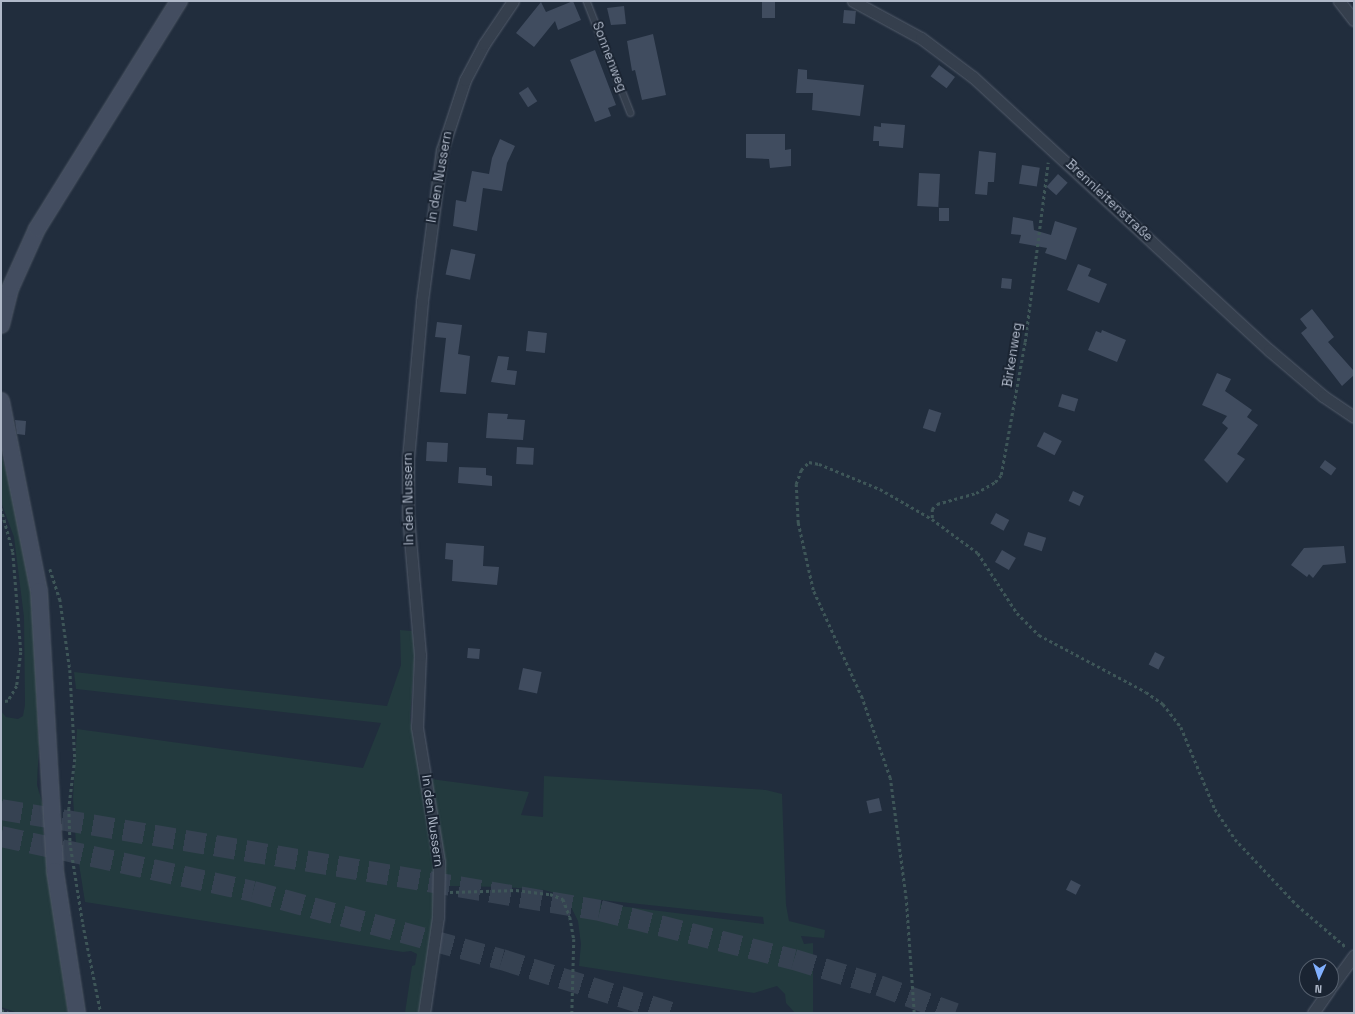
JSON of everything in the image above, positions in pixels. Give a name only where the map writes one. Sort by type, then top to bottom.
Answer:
[{"type":"street","points":[[1,325],[10,289],[37,229],[178,1]]},
{"type":"street","name":"In den Nussern","points":[[424,1013],[440,893],[437,843],[418,727],[420,655],[408,516],[408,459],[422,301],[442,150],[465,80],[484,44],[513,1]]},
{"type":"street","name":"Brennleitenstraße","points":[[853,1],[899,25],[946,55],[1053,149],[1269,350],[1323,396],[1354,417]]},
{"type":"street","points":[[1339,1],[1354,20]]},
{"type":"street","points":[[1,401],[35,563],[43,628],[55,871],[77,1013]]},
{"type":"street","points":[[1339,976],[1354,955]]},
{"type":"street","points":[[1313,1013],[1323,998]]},
{"type":"lane","name":"Sonnenweg","points":[[588,1],[631,113]]},
{"type":"path","name":"Birkenweg","points":[[932,519],[932,509],[936,504],[976,493],[996,482],[1001,475],[1025,342],[1049,158],[1053,149]]},
{"type":"path","points":[[914,1013],[906,899],[890,778],[862,698],[813,590],[798,523],[797,480],[805,465],[809,462],[820,464],[880,489],[932,519],[978,554],[1017,613],[1032,629],[1056,645],[1146,692],[1167,708],[1181,727],[1215,808],[1235,839],[1297,905],[1354,955]]},
{"type":"path","points":[[1,508],[13,552],[20,652],[18,686],[8,701],[1,702]]},
{"type":"path","points":[[35,563],[49,565],[60,599],[70,670],[75,759],[69,808],[70,842],[83,924],[101,1013]]},
{"type":"path","points":[[440,893],[516,890],[550,894],[563,899],[570,917],[574,939],[572,1013]]},
{"type":"path","points":[[1,1010],[9,1013]]},
{"type":"green space","points":[[1,453],[18,512],[32,591],[39,745],[37,785],[43,805],[40,818],[42,820],[68,1013],[18,1013],[1,1007],[1,711],[6,717],[18,719],[23,716],[25,705],[24,617],[14,537],[1,502]]},
{"type":"green space","points":[[400,630],[412,631],[415,652],[410,719],[434,854],[433,917],[420,1013],[405,1013],[412,966],[415,965],[417,954],[411,951],[403,952],[85,902],[76,845],[73,797],[77,729],[363,768],[381,723],[76,689],[74,672],[387,706],[401,665]]},
{"type":"green space","points":[[544,776],[766,790],[782,794],[786,905],[789,921],[825,930],[824,938],[801,936],[804,944],[813,943],[813,1012],[795,1013],[786,1003],[785,994],[777,986],[754,993],[579,966],[581,944],[578,921],[567,899],[562,895],[544,890],[504,887],[450,886],[446,880],[431,779],[529,792],[521,815],[543,817]],"holes":[[[582,898],[763,917],[764,924],[588,902]]]},
{"type":"building","points":[[573,1],[581,20],[558,30],[555,21],[534,47],[516,33],[541,2],[546,12]]},
{"type":"building","points":[[762,1],[775,1],[775,18],[762,18]]},
{"type":"building","points":[[624,6],[626,24],[611,25],[607,8]]},
{"type":"building","points":[[844,10],[856,11],[855,24],[843,23]]},
{"type":"building","points":[[653,34],[666,95],[642,100],[635,70],[632,71],[627,41]]},
{"type":"building","points":[[595,50],[616,105],[608,108],[611,116],[595,122],[570,60]]},
{"type":"building","points":[[939,65],[955,77],[947,88],[931,76]]},
{"type":"building","points":[[798,69],[807,70],[807,79],[864,85],[860,116],[812,110],[813,93],[796,93]]},
{"type":"building","points":[[528,87],[537,101],[528,107],[519,93]]},
{"type":"building","points":[[881,123],[905,125],[903,148],[879,146],[879,141],[873,141],[874,126],[881,127]]},
{"type":"building","points":[[746,134],[785,134],[785,150],[791,149],[791,166],[770,168],[769,159],[746,158]]},
{"type":"building","points":[[500,139],[515,146],[507,163],[502,191],[483,188],[477,231],[453,226],[456,200],[466,202],[472,171],[489,174],[492,158]]},
{"type":"building","points":[[979,151],[996,153],[994,182],[988,182],[987,195],[975,194]]},
{"type":"building","points":[[1022,165],[1040,168],[1037,187],[1019,184]]},
{"type":"building","points":[[919,173],[940,174],[938,207],[917,206]]},
{"type":"building","points":[[1058,174],[1068,183],[1056,195],[1047,187]]},
{"type":"building","points":[[939,208],[949,208],[949,221],[939,221]]},
{"type":"building","points":[[1013,217],[1033,221],[1034,230],[1051,235],[1055,221],[1077,228],[1066,260],[1045,253],[1047,248],[1019,243],[1021,235],[1011,234]]},
{"type":"building","points":[[451,249],[475,254],[470,280],[446,274]]},
{"type":"building","points":[[1078,264],[1091,269],[1088,276],[1107,284],[1099,303],[1067,290]]},
{"type":"building","points":[[1002,278],[1012,279],[1011,289],[1001,288]]},
{"type":"building","points":[[1312,309],[1334,337],[1328,342],[1354,371],[1354,375],[1342,386],[1301,333],[1307,328],[1300,319]]},
{"type":"building","points":[[437,322],[462,325],[458,354],[470,356],[466,394],[440,392],[446,338],[435,337]]},
{"type":"building","points":[[1102,330],[1126,340],[1117,362],[1088,350],[1096,331],[1101,333]]},
{"type":"building","points":[[528,331],[547,333],[545,353],[526,351]]},
{"type":"building","points":[[498,356],[509,357],[507,370],[517,371],[515,385],[491,382]]},
{"type":"building","points":[[1217,373],[1231,379],[1225,391],[1252,410],[1247,417],[1258,425],[1237,454],[1245,459],[1227,483],[1204,460],[1228,428],[1222,423],[1227,416],[1202,405]]},
{"type":"building","points":[[1062,394],[1078,399],[1074,411],[1058,406]]},
{"type":"building","points":[[929,409],[941,413],[935,432],[923,428]]},
{"type":"building","points":[[488,413],[508,414],[507,419],[525,420],[523,440],[486,438]]},
{"type":"building","points":[[15,420],[26,421],[25,435],[17,434]]},
{"type":"building","points":[[1044,432],[1062,441],[1055,455],[1037,446]]},
{"type":"building","points":[[427,442],[448,443],[447,462],[426,461]]},
{"type":"building","points":[[517,447],[534,448],[533,465],[516,464]]},
{"type":"building","points":[[1325,460],[1336,468],[1331,476],[1320,467]]},
{"type":"building","points":[[459,467],[486,468],[486,475],[492,476],[492,486],[458,483]]},
{"type":"building","points":[[1073,491],[1084,496],[1079,506],[1069,501]]},
{"type":"building","points":[[996,513],[1009,520],[1004,531],[990,524]]},
{"type":"building","points":[[1028,532],[1046,538],[1042,551],[1024,545]]},
{"type":"building","points":[[446,543],[484,546],[483,566],[499,567],[497,585],[452,581],[453,560],[445,559]]},
{"type":"building","points":[[1344,546],[1346,563],[1323,565],[1313,578],[1309,574],[1307,577],[1291,565],[1304,548]]},
{"type":"building","points":[[1002,550],[1016,558],[1009,570],[995,562]]},
{"type":"building","points":[[468,648],[480,649],[479,659],[467,658]]},
{"type":"building","points":[[1155,652],[1165,657],[1158,669],[1149,664]]},
{"type":"building","points":[[523,668],[542,672],[537,693],[518,690]]},
{"type":"building","points":[[879,798],[882,811],[869,814],[866,801]]},
{"type":"building","points":[[1071,880],[1081,885],[1076,895],[1066,890]]},
{"type":"tunnel","points":[[1,809],[600,910],[794,959],[879,985],[955,1013]]},
{"type":"tunnel","points":[[1,836],[253,891],[502,959],[674,1013]]}]
